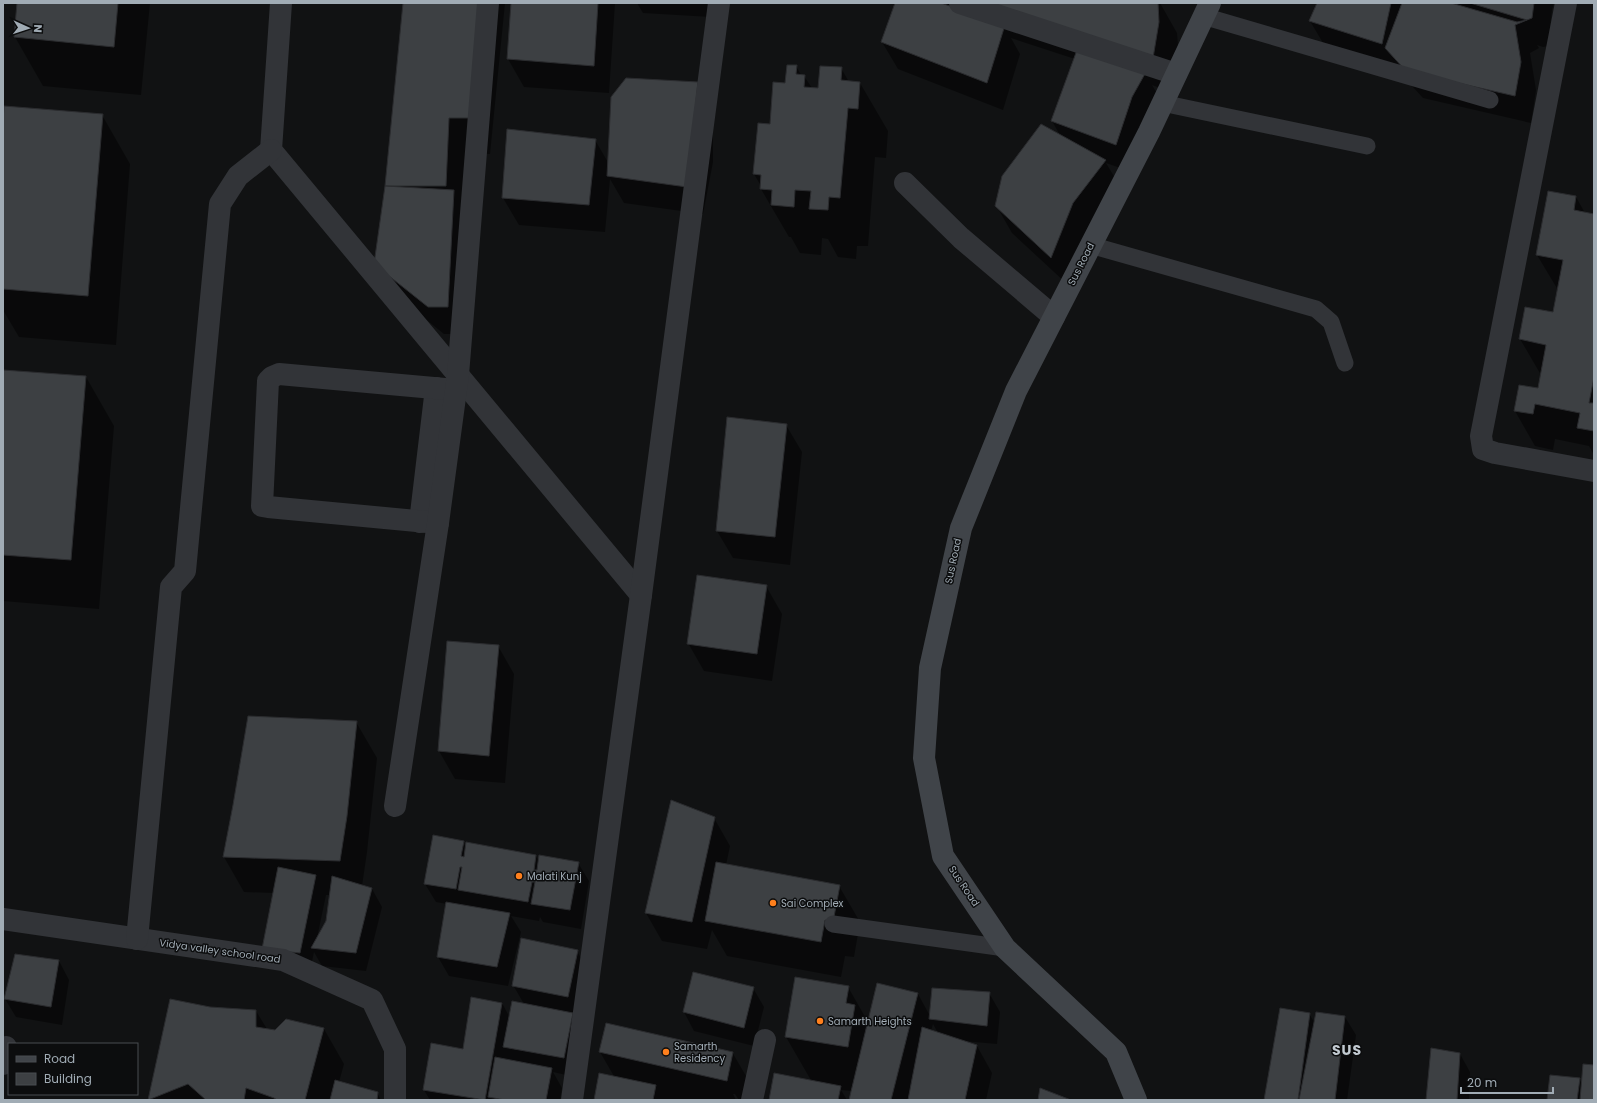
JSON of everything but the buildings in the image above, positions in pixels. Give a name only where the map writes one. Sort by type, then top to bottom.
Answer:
[{"type":"main road","name":"Sus Road","points":[[1136,1100],[1116,1052],[1005,948],[943,856],[924,758],[930,676],[960,528],[1016,391],[1149,132],[1206,10]]},
{"type":"street","points":[[281,3],[271,150],[450,385],[641,594]]},
{"type":"street","points":[[395,806],[429,522],[450,385],[488,3]]},
{"type":"street","points":[[572,1100],[719,3]]},
{"type":"street","points":[[960,3],[1176,74]]},
{"type":"street","points":[[1566,3],[1481,436],[1483,449],[1594,471]]},
{"type":"street","points":[[137,939],[170,587],[185,571],[220,204],[238,176],[271,150]]},
{"type":"street","points":[[905,183],[962,238],[1054,317]]},
{"type":"street","points":[[429,522],[262,506],[268,381],[272,377],[279,374],[450,385]]},
{"type":"street","name":"Vidya valley school road","points":[[3,919],[283,960],[372,1000],[395,1050],[395,1100]]},
{"type":"street","points":[[752,1100],[765,1040]]},
{"type":"lane","points":[[1206,10],[1490,100]]},
{"type":"lane","points":[[1162,103],[1367,146]]},
{"type":"lane","points":[[1090,246],[1316,309],[1331,322],[1345,363]]},
{"type":"lane","points":[[833,924],[1005,948]]},
{"type":"place","name":"Malati Kunj","points":[[519,876]]},
{"type":"place","name":"Sai Complex","points":[[773,903]]},
{"type":"place","name":"Samarth Heights","points":[[820,1021]]},
{"type":"place","name":"Samarth Residency","points":[[666,1052]]},
{"type":"district","name":"SUS","points":[[1347,1050]]}]
